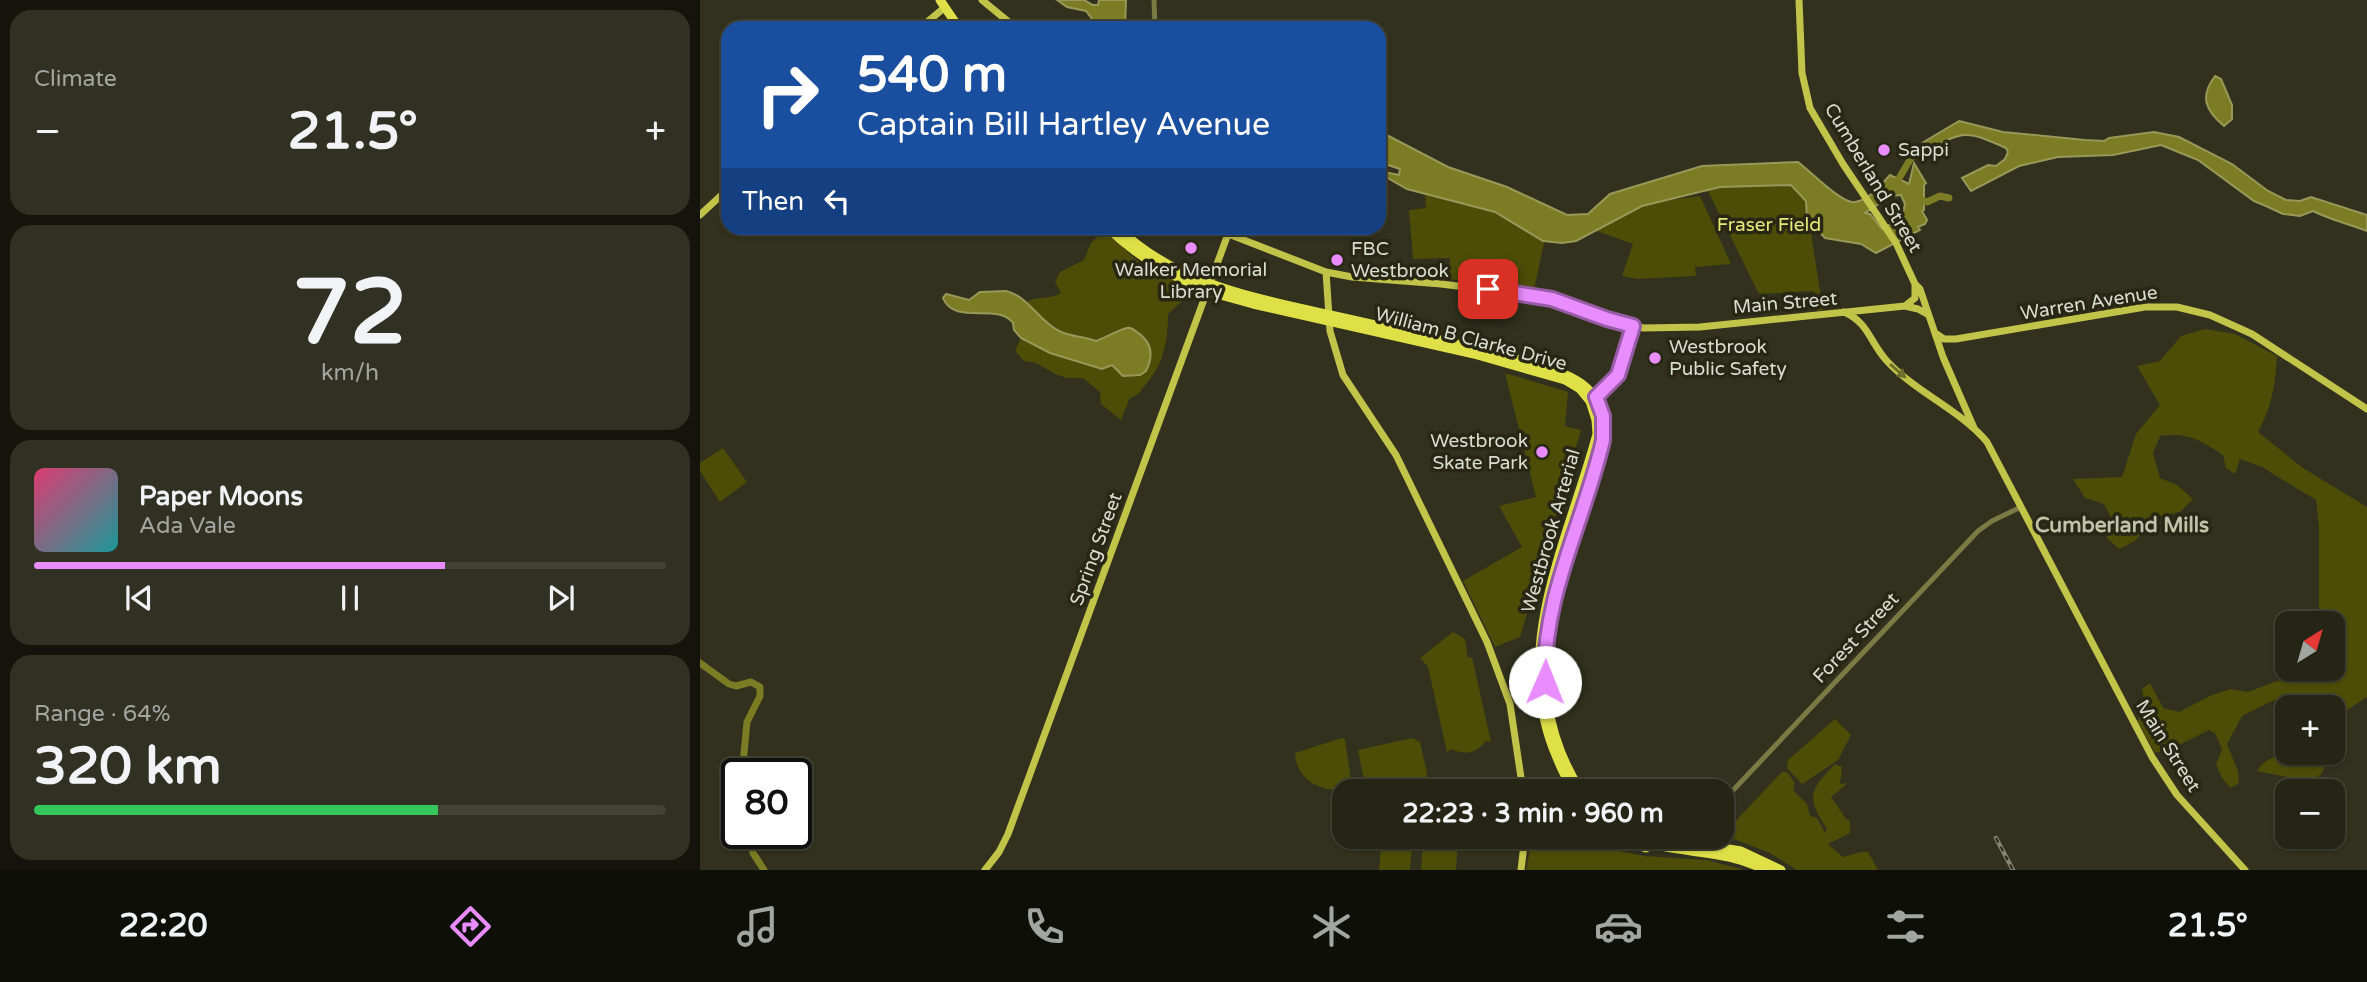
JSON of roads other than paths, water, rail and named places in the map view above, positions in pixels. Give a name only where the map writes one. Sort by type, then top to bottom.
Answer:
[{"type":"highway","points":[[934,0],[954,21]]},
{"type":"highway","name":"William B Clarke Drive","points":[[1116,235],[1149,262],[1172,275],[1242,301],[1504,355],[1557,370],[1577,379],[1593,399]]},
{"type":"highway","name":"William B Clarke Drive","points":[[1127,235],[1151,255],[1208,287]]},
{"type":"highway","name":"Westbrook Arterial","points":[[1568,779],[1549,737],[1538,682],[1538,653],[1546,603],[1597,434],[1593,399]]},
{"type":"highway","name":"Westbrook Arterial","points":[[1574,779],[1566,765],[1552,725],[1546,693],[1545,655],[1552,602],[1603,440],[1603,416],[1593,399]]},
{"type":"highway","points":[[1680,849],[1723,855],[1765,870]]},
{"type":"highway","points":[[1728,849],[1749,854],[1781,870]]},
{"type":"main road","points":[[982,0],[1008,21]]},
{"type":"main road","name":"Cumberland Street","points":[[1799,0],[1802,73],[1808,101],[1823,133],[1896,243],[1915,284],[1920,289],[1943,357],[1974,429]]},
{"type":"main road","points":[[927,21],[942,6]]},
{"type":"main road","points":[[700,215],[721,196]]},
{"type":"main road","name":"Spring Street","points":[[985,870],[999,852],[1008,834],[1228,235]]},
{"type":"main road","name":"Main Street","points":[[1231,235],[1326,272],[1531,295],[1633,326],[1700,327],[1843,312],[1860,321],[1886,360],[1987,442],[2152,757],[2178,795],[2245,870]]},
{"type":"main road","points":[[1326,272],[1328,318],[1345,381],[1396,455],[1492,653],[1510,704],[1523,779]]},
{"type":"main road","points":[[1905,306],[1915,298],[1915,284]]},
{"type":"main road","points":[[1843,312],[1905,306],[1927,314]]},
{"type":"main road","name":"Warren Avenue","points":[[1934,333],[1944,339],[1956,339],[2145,307],[2177,307],[2210,315],[2252,334],[2367,409]]},
{"type":"main road","points":[[1860,321],[1864,314],[1870,311]]},
{"type":"main road","points":[[1593,399],[1618,375],[1633,326]]},
{"type":"main road","points":[[1943,357],[1956,339]]},
{"type":"main road","points":[[1948,410],[1958,413],[1963,405]]},
{"type":"main road","points":[[1521,870],[1523,849]]},
{"type":"street","points":[[1154,0],[1155,21]]},
{"type":"street","name":"Forest Street","points":[[1734,789],[1978,531],[2021,507]]},
{"type":"waterway","points":[[1894,187],[1911,158],[1931,145]]},
{"type":"waterway","points":[[1916,198],[1927,202],[1940,196],[1949,198]]},
{"type":"waterway","points":[[700,663],[729,684],[736,686],[751,682],[760,687],[760,696],[747,722],[744,758]]},
{"type":"waterway","points":[[752,849],[764,870]]},
{"type":"railway","points":[[1996,838],[2013,870]]},
{"type":"place","name":"Sappi","points":[[1884,150]]},
{"type":"place","name":"Walker Memorial Library","points":[[1191,248]]},
{"type":"place","name":"FBC Westbrook","points":[[1337,260]]},
{"type":"place","name":"Westbrook Public Safety","points":[[1655,358]]},
{"type":"place","name":"Westbrook Skate Park","points":[[1542,452]]},
{"type":"district","name":"Cumberland Mills","points":[[2122,525]]},
{"type":"park label","name":"Fraser Field","points":[[1769,225]]}]
